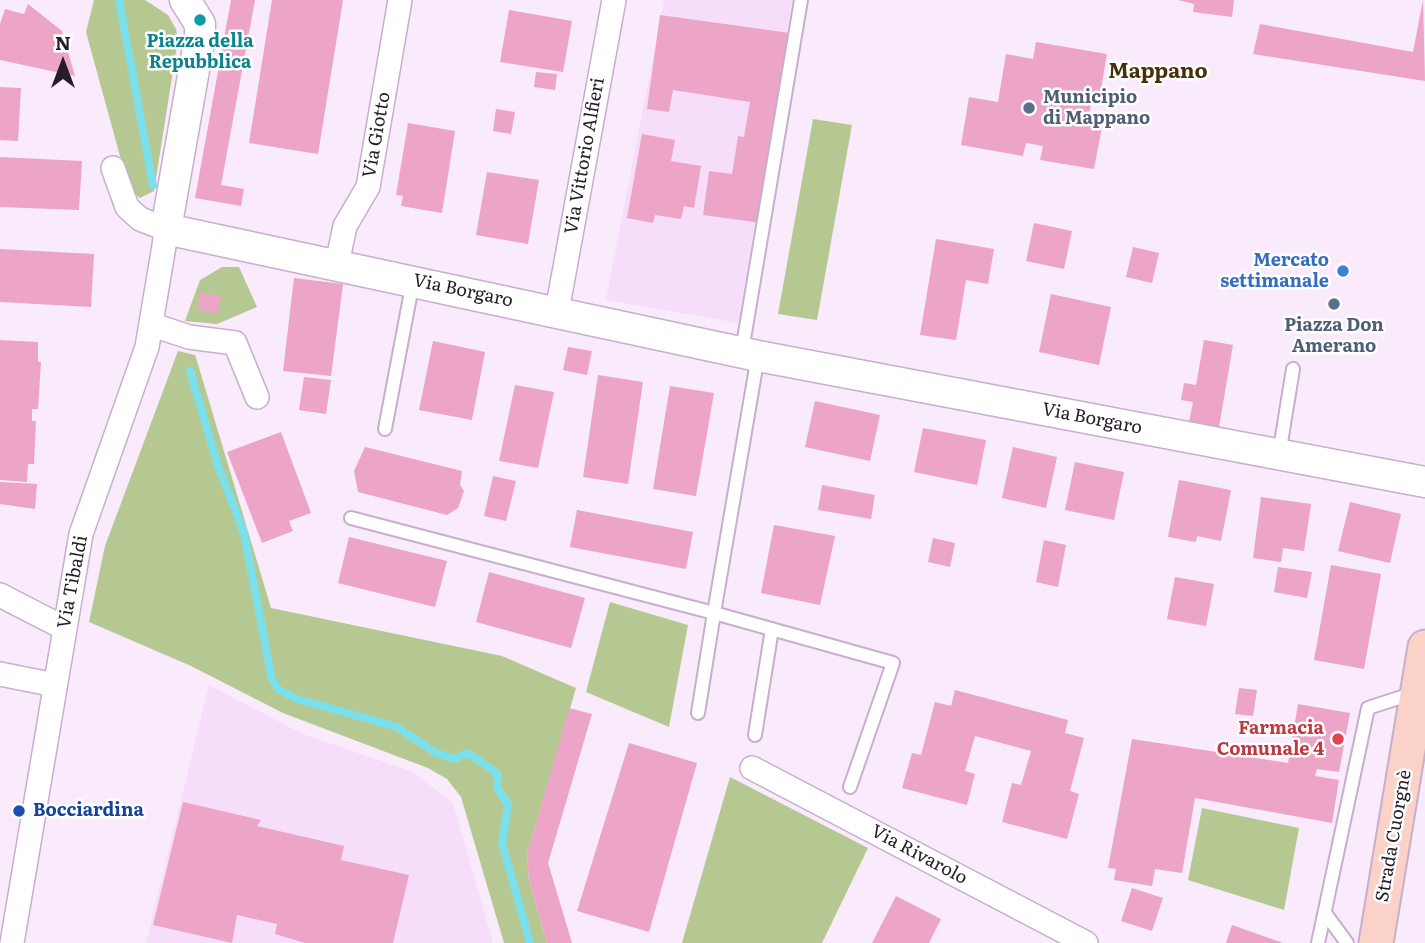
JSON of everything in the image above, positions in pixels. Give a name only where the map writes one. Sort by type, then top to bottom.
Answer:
[{"type":"main road","name":"Strada Cuorgnè","points":[[1376,943],[1416,761],[1418,692],[1425,647]]},
{"type":"street","name":"Via Giotto","points":[[337,264],[345,226],[368,187],[400,0]]},
{"type":"street","name":"Via Vittorio Alfieri","points":[[557,311],[614,0]]},
{"type":"street","points":[[166,229],[196,8]]},
{"type":"street","name":"Via Borgaro","points":[[113,168],[127,207],[140,219],[166,229],[750,354],[1425,482]]},
{"type":"street","name":"Via Tibaldi","points":[[12,943],[81,534],[153,325],[166,229]]},
{"type":"street","points":[[153,325],[190,337],[236,343],[257,397]]},
{"type":"street","points":[[0,595],[64,628]]},
{"type":"street","points":[[0,674],[55,685]]},
{"type":"street","name":"Via Rivarolo","points":[[752,768],[1086,943]]},
{"type":"lane","points":[[698,713],[801,0]]},
{"type":"lane","points":[[384,429],[413,280]]},
{"type":"lane","points":[[1279,456],[1293,369]]},
{"type":"lane","points":[[351,518],[893,663],[850,787]]},
{"type":"lane","points":[[755,735],[772,629]]},
{"type":"lane","points":[[1318,943],[1368,708],[1418,692]]},
{"type":"lane","points":[[1325,913],[1347,943]]},
{"type":"shaded area","points":[[664,0],[792,0],[738,323],[606,300]]},
{"type":"shaded area","points":[[209,685],[303,734],[413,772],[453,803],[493,943],[146,943]]},
{"type":"green space","points":[[94,0],[145,0],[168,15],[176,29],[178,39],[154,191],[140,198],[129,189],[86,32]]},
{"type":"green space","points":[[813,119],[852,125],[817,320],[778,314]]},
{"type":"green space","points":[[222,267],[239,267],[257,307],[217,324],[185,321],[200,280]]},
{"type":"green space","points":[[178,351],[195,355],[271,608],[502,656],[576,688],[527,855],[529,880],[547,943],[504,943],[461,797],[447,779],[428,768],[283,713],[191,666],[89,622],[105,546]]},
{"type":"green space","points":[[610,602],[688,625],[669,727],[586,692]]},
{"type":"green space","points":[[730,777],[868,848],[822,943],[682,943]]},
{"type":"green space","points":[[1202,808],[1299,828],[1284,910],[1188,880]]},
{"type":"building","points":[[231,0],[255,0],[221,185],[244,189],[241,206],[195,198]]},
{"type":"building","points":[[272,0],[343,0],[318,154],[249,143]]},
{"type":"building","points":[[1178,0],[1234,0],[1232,17],[1193,12],[1194,4]]},
{"type":"building","points":[[1423,0],[1425,81],[1253,54],[1260,24],[1413,52]]},
{"type":"building","points":[[28,4],[62,31],[75,76],[0,60],[0,24],[5,9],[24,14]]},
{"type":"building","points":[[509,10],[572,21],[563,72],[500,62]]},
{"type":"building","points":[[660,15],[790,33],[762,223],[703,215],[709,171],[732,174],[738,136],[744,137],[750,102],[673,90],[669,112],[647,109]]},
{"type":"building","name":"Municipio di Mappano","points":[[1036,42],[1107,54],[1099,100],[1092,99],[1089,114],[1104,116],[1094,169],[1040,160],[1043,146],[1026,143],[1023,156],[961,145],[969,97],[998,102],[1006,54],[1033,59]]},
{"type":"building","points":[[536,72],[557,74],[555,90],[534,87]]},
{"type":"building","points":[[0,87],[21,88],[18,141],[0,140]]},
{"type":"building","points":[[496,109],[515,112],[511,134],[493,131]]},
{"type":"building","points":[[408,123],[455,131],[442,213],[401,206],[403,196],[396,195]]},
{"type":"building","points":[[642,134],[675,140],[671,161],[701,166],[694,208],[684,206],[681,219],[655,215],[653,223],[627,218]]},
{"type":"building","points":[[0,157],[82,161],[79,210],[0,207]]},
{"type":"building","points":[[487,172],[539,180],[528,244],[476,235]]},
{"type":"building","points":[[1034,223],[1072,231],[1064,269],[1026,261]]},
{"type":"building","points":[[936,239],[994,249],[988,284],[966,280],[956,340],[920,335]]},
{"type":"building","points":[[1133,247],[1159,253],[1152,283],[1126,277]]},
{"type":"building","points":[[0,249],[94,254],[91,307],[0,302]]},
{"type":"building","points":[[294,278],[343,284],[331,376],[283,371]]},
{"type":"building","points":[[200,292],[221,296],[217,314],[197,309]]},
{"type":"building","points":[[1051,294],[1111,307],[1099,365],[1039,352]]},
{"type":"building","points":[[0,340],[38,342],[38,362],[41,362],[38,409],[32,409],[32,421],[36,421],[34,464],[28,464],[27,482],[0,480]]},
{"type":"building","points":[[1204,340],[1233,345],[1219,427],[1189,422],[1193,402],[1181,400],[1184,383],[1196,385]]},
{"type":"building","points":[[433,341],[485,352],[472,420],[419,410]]},
{"type":"building","points":[[568,347],[592,351],[587,375],[563,370]]},
{"type":"building","points":[[598,375],[643,382],[628,484],[583,477]]},
{"type":"building","points":[[304,377],[331,380],[326,414],[299,410]]},
{"type":"building","points":[[515,385],[554,392],[538,468],[499,461]]},
{"type":"building","points":[[670,386],[714,393],[696,496],[653,489]]},
{"type":"building","points":[[815,401],[880,415],[870,461],[805,447]]},
{"type":"building","points":[[923,428],[986,440],[977,485],[914,472]]},
{"type":"building","points":[[281,432],[311,513],[289,521],[293,531],[262,543],[227,452]]},
{"type":"building","points":[[365,447],[462,471],[460,485],[464,491],[458,508],[447,515],[358,492],[354,471]]},
{"type":"building","points":[[1013,447],[1057,457],[1046,508],[1002,498]]},
{"type":"building","points":[[1075,462],[1124,472],[1114,520],[1065,510]]},
{"type":"building","points":[[493,476],[516,481],[506,521],[484,516]]},
{"type":"building","points":[[1179,480],[1231,490],[1221,541],[1197,536],[1196,542],[1168,537]]},
{"type":"building","points":[[0,482],[37,484],[35,509],[0,504]]},
{"type":"building","points":[[822,485],[875,495],[871,519],[818,510]]},
{"type":"building","points":[[1261,497],[1311,504],[1304,551],[1283,548],[1281,562],[1253,558]]},
{"type":"building","points":[[1350,502],[1401,514],[1390,563],[1338,551]]},
{"type":"building","points":[[577,510],[693,532],[686,569],[570,547]]},
{"type":"building","points":[[774,525],[835,536],[820,605],[761,593]]},
{"type":"building","points":[[349,537],[447,561],[435,607],[338,583]]},
{"type":"building","points":[[933,538],[955,543],[950,567],[928,562]]},
{"type":"building","points":[[1044,540],[1066,545],[1058,587],[1036,582]]},
{"type":"building","points":[[1331,565],[1381,574],[1364,669],[1314,660]]},
{"type":"building","points":[[1278,567],[1312,572],[1307,598],[1274,592]]},
{"type":"building","points":[[489,572],[585,598],[571,648],[476,622]]},
{"type":"building","points":[[1175,577],[1214,584],[1206,626],[1167,619]]},
{"type":"building","points":[[1239,688],[1257,690],[1253,716],[1235,714]]},
{"type":"building","points":[[955,690],[1068,720],[1065,733],[1084,738],[1070,791],[1079,794],[1067,839],[1002,822],[1012,783],[1021,785],[1031,751],[975,736],[965,771],[975,774],[967,805],[902,788],[912,753],[921,755],[935,702],[951,706]]},
{"type":"building","points":[[1298,704],[1350,713],[1339,772],[1317,769],[1315,776],[1339,780],[1332,823],[1195,798],[1182,873],[1155,869],[1152,886],[1114,880],[1116,869],[1108,868],[1132,739],[1288,763]]},
{"type":"building","points":[[569,708],[592,714],[548,863],[572,943],[547,943],[529,880],[527,855]]},
{"type":"building","points":[[629,743],[697,763],[649,932],[577,911]]},
{"type":"building","points":[[183,802],[261,820],[257,826],[344,846],[341,860],[409,875],[393,943],[305,943],[275,934],[277,924],[237,915],[232,943],[153,925]]},
{"type":"building","points":[[1132,888],[1163,898],[1152,931],[1121,921]]},
{"type":"building","points":[[896,896],[941,919],[929,943],[872,943]]},
{"type":"building","points":[[1232,925],[1283,943],[1226,943]]},
{"type":"waterway","points":[[119,0],[153,185]]},
{"type":"waterway","points":[[190,371],[218,466],[244,533],[272,680],[279,690],[297,699],[397,727],[436,753],[455,759],[468,753],[498,774],[497,788],[508,804],[502,843],[530,943]]},
{"type":"place","name":"Piazza della Repubblica","points":[[200,20]]},
{"type":"place","name":"Municipio di Mappano","points":[[1029,108]]},
{"type":"place","name":"Mercato settimanale","points":[[1343,271]]},
{"type":"place","name":"Piazza Don Amerano","points":[[1334,304]]},
{"type":"place","name":"Farmacia Comunale 4","points":[[1338,739]]},
{"type":"place","name":"Bocciardina","points":[[19,811]]},
{"type":"district","name":"Mappano","points":[[1158,72]]}]
